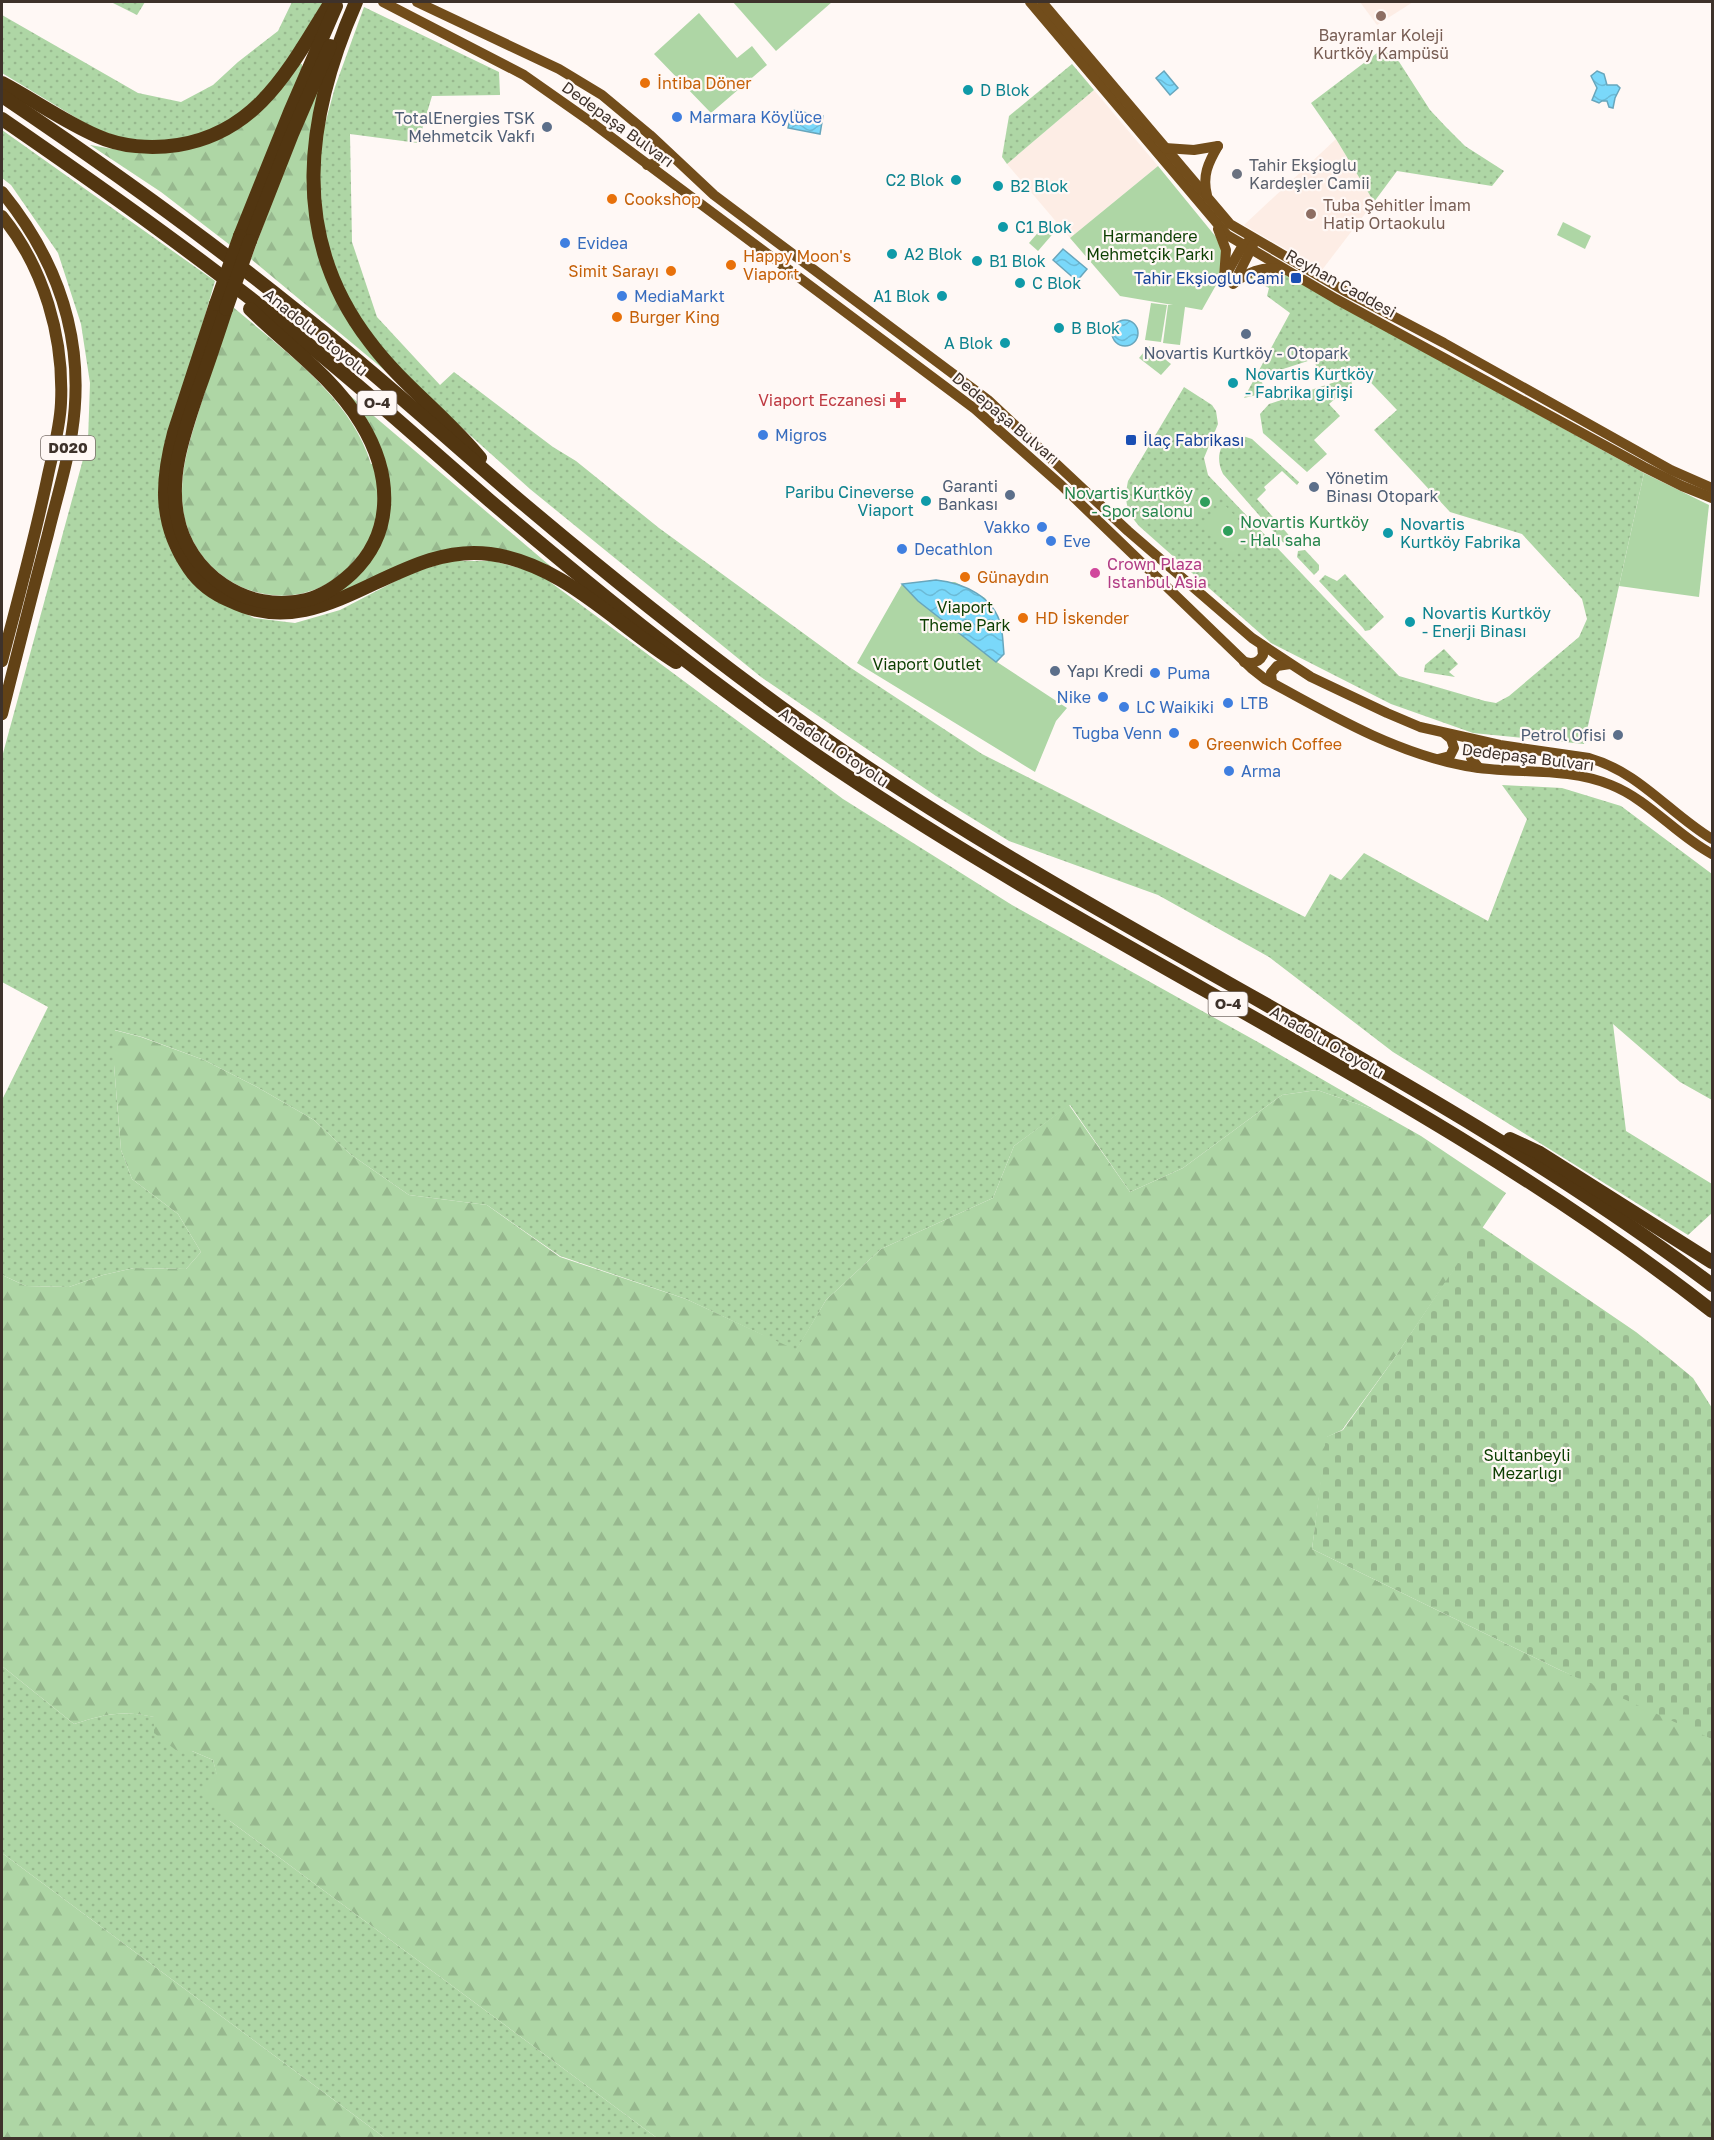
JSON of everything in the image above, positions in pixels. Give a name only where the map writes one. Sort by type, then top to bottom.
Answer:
[{"type":"highway","points":[[2,83],[99,137],[140,147],[170,147],[191,143],[221,132],[241,120],[271,93],[298,56],[331,2]]},
{"type":"highway","points":[[338,2],[290,112],[174,433],[168,454],[164,494],[169,528],[175,544],[192,573],[204,585],[229,601],[258,611],[301,612],[340,599],[416,564],[442,556],[488,553],[513,558],[533,564],[560,579],[656,649],[741,703]]},
{"type":"highway","points":[[245,239],[350,2]]},
{"type":"highway","points":[[356,2],[326,84],[314,141],[314,201],[327,261],[346,305],[369,342],[396,373],[468,443],[504,487]]},
{"type":"highway","name":"Anadolu Otoyolu","points":[[2,96],[185,223],[299,312],[504,487],[694,644],[841,750],[953,823],[1067,892],[1351,1051],[1459,1115],[1586,1195],[1713,1285]]},
{"type":"highway","name":"Anadolu Otoyolu","points":[[2,119],[90,179],[313,348],[604,596],[741,703],[915,821],[1038,896],[1292,1040],[1488,1156],[1607,1234],[1713,1311]]},
{"type":"highway","name":"D020","points":[[2,192],[33,234],[51,268],[61,295],[72,339],[76,381],[72,435],[2,714]]},
{"type":"highway","name":"D020","points":[[2,216],[34,268],[46,296],[60,356],[61,378],[61,405],[54,447],[2,661]]},
{"type":"highway","points":[[208,268],[329,385],[361,423],[376,454],[385,502],[377,540],[361,565],[349,576],[336,586],[306,600],[261,601],[231,591],[214,580],[192,556],[180,526],[175,494],[176,470],[221,307]]},
{"type":"highway","points":[[1459,1115],[1538,1152],[1713,1262]]},
{"type":"main road","name":"Dedepaşa Bulvarı","points":[[383,2],[524,75],[591,122],[975,409],[1061,485],[1244,662],[1272,682],[1373,736],[1437,759],[1479,768],[1562,774],[1609,784],[1640,802],[1690,841],[1713,854]]},
{"type":"main road","name":"Dedepaşa Bulvarı","points":[[417,2],[540,59],[602,95],[714,195],[988,400],[1128,531],[1262,645],[1291,664],[1387,713],[1445,734],[1602,761],[1653,792],[1694,828],[1713,839]]},
{"type":"main road","name":"Reyhan Caddesi","points":[[1029,2],[1227,235],[1342,290],[1444,343],[1671,470],[1713,488]]},
{"type":"main road","name":"Reyhan Caddesi","points":[[1042,2],[1250,245],[1289,271],[1644,466],[1682,486],[1713,498]]},
{"type":"main road","points":[[524,75],[523,62],[527,59],[540,59]]},
{"type":"main road","points":[[647,165],[660,160],[662,154],[659,144]]},
{"type":"main road","points":[[1165,148],[1194,150],[1218,146],[1205,173],[1204,184],[1208,198]]},
{"type":"main road","points":[[1215,222],[1226,250],[1228,281]]},
{"type":"main road","points":[[1228,281],[1250,245]]},
{"type":"main road","points":[[1228,281],[1267,267],[1289,271]]},
{"type":"main road","points":[[1244,662],[1254,663],[1262,658],[1262,645]]},
{"type":"main road","points":[[1272,682],[1273,669],[1277,666],[1291,664]]},
{"type":"main road","points":[[1437,759],[1446,758],[1453,753],[1454,743],[1445,734]]},
{"type":"main road","points":[[1479,768],[1471,758],[1472,751],[1477,746],[1487,743]]},
{"type":"shaded area","name":"Bayramlar Koleji Kurtköy Kampüsü","points":[[1360,2],[1413,2],[1377,25]]},
{"type":"shaded area","points":[[1094,90],[1158,166],[1070,238],[1007,164]]},
{"type":"shaded area","name":"Tuba Şehitler İmam Hatip Ortaokulu","points":[[1336,139],[1374,202],[1322,270],[1244,225]]},
{"type":"green space","points":[[111,2],[145,2],[137,15]]},
{"type":"green space","points":[[292,2],[325,2],[286,66],[256,102],[215,131],[173,140],[150,141],[122,138],[93,128],[2,73],[2,15],[138,93],[181,102],[213,85],[278,31]]},
{"type":"green space","points":[[733,2],[832,2],[776,51]]},
{"type":"green space","points":[[364,7],[499,72],[500,95],[432,96],[418,143],[350,134],[352,242],[377,317],[440,385],[454,372],[553,447],[576,461],[659,528],[851,668],[982,754],[1305,917],[1330,874],[1341,880],[1364,853],[1488,921],[1527,819],[1502,785],[1562,788],[1621,806],[1712,874],[1712,1100],[1680,1082],[1613,1024],[1626,1131],[1712,1184],[1712,1213],[1688,1235],[1393,1052],[1269,957],[1158,895],[1009,841],[936,796],[761,677],[530,489],[404,376],[363,326],[338,277],[325,239],[319,185],[321,139],[335,87]]},
{"type":"green space","points":[[699,13],[737,58],[752,46],[767,65],[711,113],[654,54]]},
{"type":"green space","points":[[1381,50],[1396,57],[1430,110],[1465,146],[1504,171],[1492,186],[1397,171],[1374,202],[1311,103]]},
{"type":"green space","points":[[299,64],[302,64],[302,68],[230,245],[161,192],[90,145],[130,152],[178,152],[203,145]]},
{"type":"green space","points":[[1072,64],[1094,90],[1007,164],[1002,157],[1009,116]]},
{"type":"green space","points":[[326,68],[315,106],[309,151],[309,178],[315,231],[388,373],[251,259],[278,185]]},
{"type":"green space","points":[[2,130],[215,281],[167,447],[160,504],[170,549],[206,593],[254,618],[295,623],[340,610],[413,572],[451,561],[493,561],[538,573],[843,799],[1012,905],[1375,1110],[1317,1090],[1282,1095],[1183,1168],[1130,1192],[1070,1105],[1014,1146],[993,1198],[881,1249],[826,1300],[796,1351],[686,1299],[560,1256],[487,1205],[409,1195],[350,1154],[314,1120],[257,1087],[204,1060],[142,1037],[115,1030],[114,1065],[121,1150],[132,1179],[178,1214],[201,1252],[186,1269],[134,1268],[103,1275],[69,1287],[26,1286],[2,1275],[2,1100],[48,1007],[2,982],[2,757],[88,441],[90,383],[81,324],[58,253],[11,185],[2,178]]},
{"type":"green space","name":"Harmandere Mehmetçik Parkı","points":[[1158,166],[1216,237],[1222,252],[1220,278],[1202,310],[1185,307],[1180,345],[1163,343],[1168,305],[1173,305],[1120,296],[1070,238]]},
{"type":"green space","points":[[1048,221],[1057,229],[1038,251],[1029,243]]},
{"type":"green space","points":[[1563,222],[1591,236],[1585,249],[1557,235]]},
{"type":"green space","points":[[1280,272],[1644,473],[1584,744],[1473,733],[1391,704],[1271,643],[1139,526],[1131,515],[1126,500],[1128,481],[1184,387],[1212,405],[1216,411],[1218,424],[1204,458],[1208,475],[1399,676],[1496,703],[1509,696],[1579,637],[1587,619],[1582,599],[1522,534],[1450,512],[1374,430],[1397,410],[1355,366],[1319,376],[1314,359],[1277,371],[1262,382],[1265,393],[1244,398],[1290,313],[1267,296],[1269,288],[1250,278],[1256,273]]},
{"type":"green space","points":[[1151,303],[1167,305],[1161,342],[1145,340]]},
{"type":"green space","points":[[233,307],[294,358],[332,396],[348,417],[371,464],[374,464],[379,500],[376,522],[368,542],[354,561],[329,583],[301,594],[272,595],[244,588],[219,573],[199,551],[186,523],[182,480],[186,459],[200,407]]},
{"type":"green space","points":[[1149,346],[1171,364],[1161,375],[1139,358]]},
{"type":"green space","points":[[1347,378],[1352,384],[1329,404],[1340,416],[1314,440],[1327,454],[1307,472],[1263,433],[1260,414],[1269,404]]},
{"type":"green space","points":[[341,388],[562,576],[481,549],[341,594],[336,593],[360,572],[389,493]]},
{"type":"green space","points":[[1232,436],[1252,439],[1299,482],[1297,485],[1282,471],[1264,487],[1266,490],[1257,499],[1294,541],[1292,546],[1287,547],[1223,474],[1219,463],[1221,448]]},
{"type":"green space","points":[[1644,473],[1709,505],[1699,597],[1619,586]]},
{"type":"green space","name":"Novartis Kurtköy - Spor salonu","points":[[1215,484],[1225,495],[1196,521],[1186,510]]},
{"type":"green space","name":"Novartis Kurtköy - Halı saha","points":[[1224,504],[1255,538],[1233,558],[1202,524]]},
{"type":"green space","points":[[1305,550],[1319,565],[1319,570],[1314,575],[1297,557],[1298,551]]},
{"type":"green space","points":[[1345,574],[1384,617],[1370,630],[1365,631],[1319,581],[1325,575],[1337,581]]},
{"type":"green space","name":"Viaport Outlet","points":[[955,582],[985,598],[1001,624],[1004,654],[997,662],[1067,708],[1056,721],[1035,772],[857,663],[902,584]]},
{"type":"green space","points":[[1444,649],[1458,664],[1449,672],[1455,677],[1424,672],[1425,665]]},
{"type":"green space","points":[[114,1030],[141,1037],[204,1060],[257,1087],[314,1120],[350,1154],[409,1195],[487,1205],[560,1257],[686,1299],[796,1350],[826,1300],[881,1249],[993,1198],[1014,1146],[1069,1105],[1130,1192],[1183,1168],[1282,1095],[1317,1090],[1375,1110],[1421,1136],[1506,1193],[1391,1363],[1342,1430],[1327,1437],[1312,1549],[1560,1670],[1712,1733],[1712,2138],[657,2138],[230,1821],[203,1791],[217,1776],[213,1760],[192,1751],[177,1751],[154,1733],[154,1717],[114,1714],[74,1724],[2,1666],[2,1275],[26,1286],[69,1287],[103,1275],[134,1268],[186,1269],[201,1252],[178,1214],[132,1179],[121,1150],[114,1065]]},
{"type":"green space","name":"Sultanbeyli Mezarlığı","points":[[1482,1227],[1636,1332],[1693,1378],[1712,1408],[1712,1739],[1560,1670],[1312,1549],[1326,1437],[1343,1430]]},
{"type":"green space","points":[[2,1666],[74,1724],[114,1714],[155,1717],[177,1751],[192,1751],[213,1760],[230,1821],[657,2138],[385,2138],[2,1853]]},
{"type":"green space","points":[[2,1853],[385,2138],[2,2138]]},
{"type":"water","points":[[1164,71],[1178,88],[1170,95],[1156,78]]},
{"type":"water","points":[[1597,71],[1604,74],[1607,85],[1617,85],[1620,88],[1613,108],[1609,107],[1607,101],[1599,103],[1592,100],[1597,88],[1591,76]]},
{"type":"water","points":[[792,110],[823,116],[820,134],[788,128]]},
{"type":"water","points":[[1063,249],[1087,269],[1077,281],[1053,260]]},
{"type":"water","points":[[1125,320],[1134,324],[1138,333],[1134,342],[1125,346],[1116,342],[1112,333],[1116,324]]},
{"type":"water","name":"Viaport Theme Park","points":[[936,580],[967,588],[992,607],[1001,626],[1004,654],[996,662],[918,601],[902,584]]},
{"type":"place","name":"Bayramlar Koleji Kurtköy Kampüsü","points":[[1381,16]]},
{"type":"place","name":"İntiba Döner","points":[[645,83]]},
{"type":"place","name":"D Blok","points":[[968,90]]},
{"type":"place","name":"Marmara Köylüce","points":[[677,117]]},
{"type":"place","name":"TotalEnergies TSK Mehmetcik Vakfı","points":[[547,127]]},
{"type":"place","name":"Tahir Ekşioğlu Kardeşler Camii","points":[[1237,174]]},
{"type":"place","name":"C2 Blok","points":[[956,180]]},
{"type":"place","name":"B2 Blok","points":[[998,186]]},
{"type":"place","name":"Cookshop","points":[[612,199]]},
{"type":"place","name":"Tuba Şehitler İmam Hatip Ortaokulu","points":[[1311,214]]},
{"type":"place","name":"C1 Blok","points":[[1003,227]]},
{"type":"place","name":"Evidea","points":[[565,243]]},
{"type":"place","name":"A2 Blok","points":[[892,254]]},
{"type":"place","name":"B1 Blok","points":[[977,261]]},
{"type":"place","name":"Happy Moon's Viaport","points":[[731,265]]},
{"type":"place","name":"Simit Sarayı","points":[[671,271]]},
{"type":"place","name":"Tahir Ekşioğlu Cami","points":[[1296,278]]},
{"type":"place","name":"C Blok","points":[[1020,283]]},
{"type":"place","name":"MediaMarkt","points":[[622,296]]},
{"type":"place","name":"A1 Blok","points":[[942,296]]},
{"type":"place","name":"Burger King","points":[[617,317]]},
{"type":"place","name":"B Blok","points":[[1059,328]]},
{"type":"place","name":"Novartis Kurtköy - Otopark","points":[[1246,334]]},
{"type":"place","name":"A Blok","points":[[1005,343]]},
{"type":"place","name":"Novartis Kurtköy - Fabrika girişi","points":[[1233,383]]},
{"type":"place","name":"Viaport Eczanesi","points":[[898,400]]},
{"type":"place","name":"Migros","points":[[763,435]]},
{"type":"place","name":"İlaç Fabrikası","points":[[1131,440]]},
{"type":"place","name":"Yönetim Binası Otopark","points":[[1314,487]]},
{"type":"place","name":"Garanti Bankası","points":[[1010,495]]},
{"type":"place","name":"Paribu Cineverse Viaport","points":[[926,501]]},
{"type":"place","name":"Novartis Kurtköy - Spor salonu","points":[[1205,502]]},
{"type":"place","name":"Vakko","points":[[1042,527]]},
{"type":"place","name":"Novartis Kurtköy - Halı saha","points":[[1228,531]]},
{"type":"place","name":"Novartis Kurtköy Fabrika","points":[[1388,533]]},
{"type":"place","name":"Eve","points":[[1051,541]]},
{"type":"place","name":"Decathlon","points":[[902,549]]},
{"type":"place","name":"Crown Plaza Istanbul Asia","points":[[1095,573]]},
{"type":"place","name":"Günaydın","points":[[965,577]]},
{"type":"place","name":"HD İskender","points":[[1023,618]]},
{"type":"place","name":"Novartis Kurtköy - Enerji Binası","points":[[1410,622]]},
{"type":"place","name":"Yapı Kredi","points":[[1055,671]]},
{"type":"place","name":"Puma","points":[[1155,673]]},
{"type":"place","name":"Nike","points":[[1103,697]]},
{"type":"place","name":"LTB","points":[[1228,703]]},
{"type":"place","name":"LC Waikiki","points":[[1124,707]]},
{"type":"place","name":"Tuğba Venn","points":[[1174,733]]},
{"type":"place","name":"Petrol Ofisi","points":[[1618,735]]},
{"type":"place","name":"Greenwich Coffee","points":[[1194,744]]},
{"type":"place","name":"Arma","points":[[1229,771]]}]
